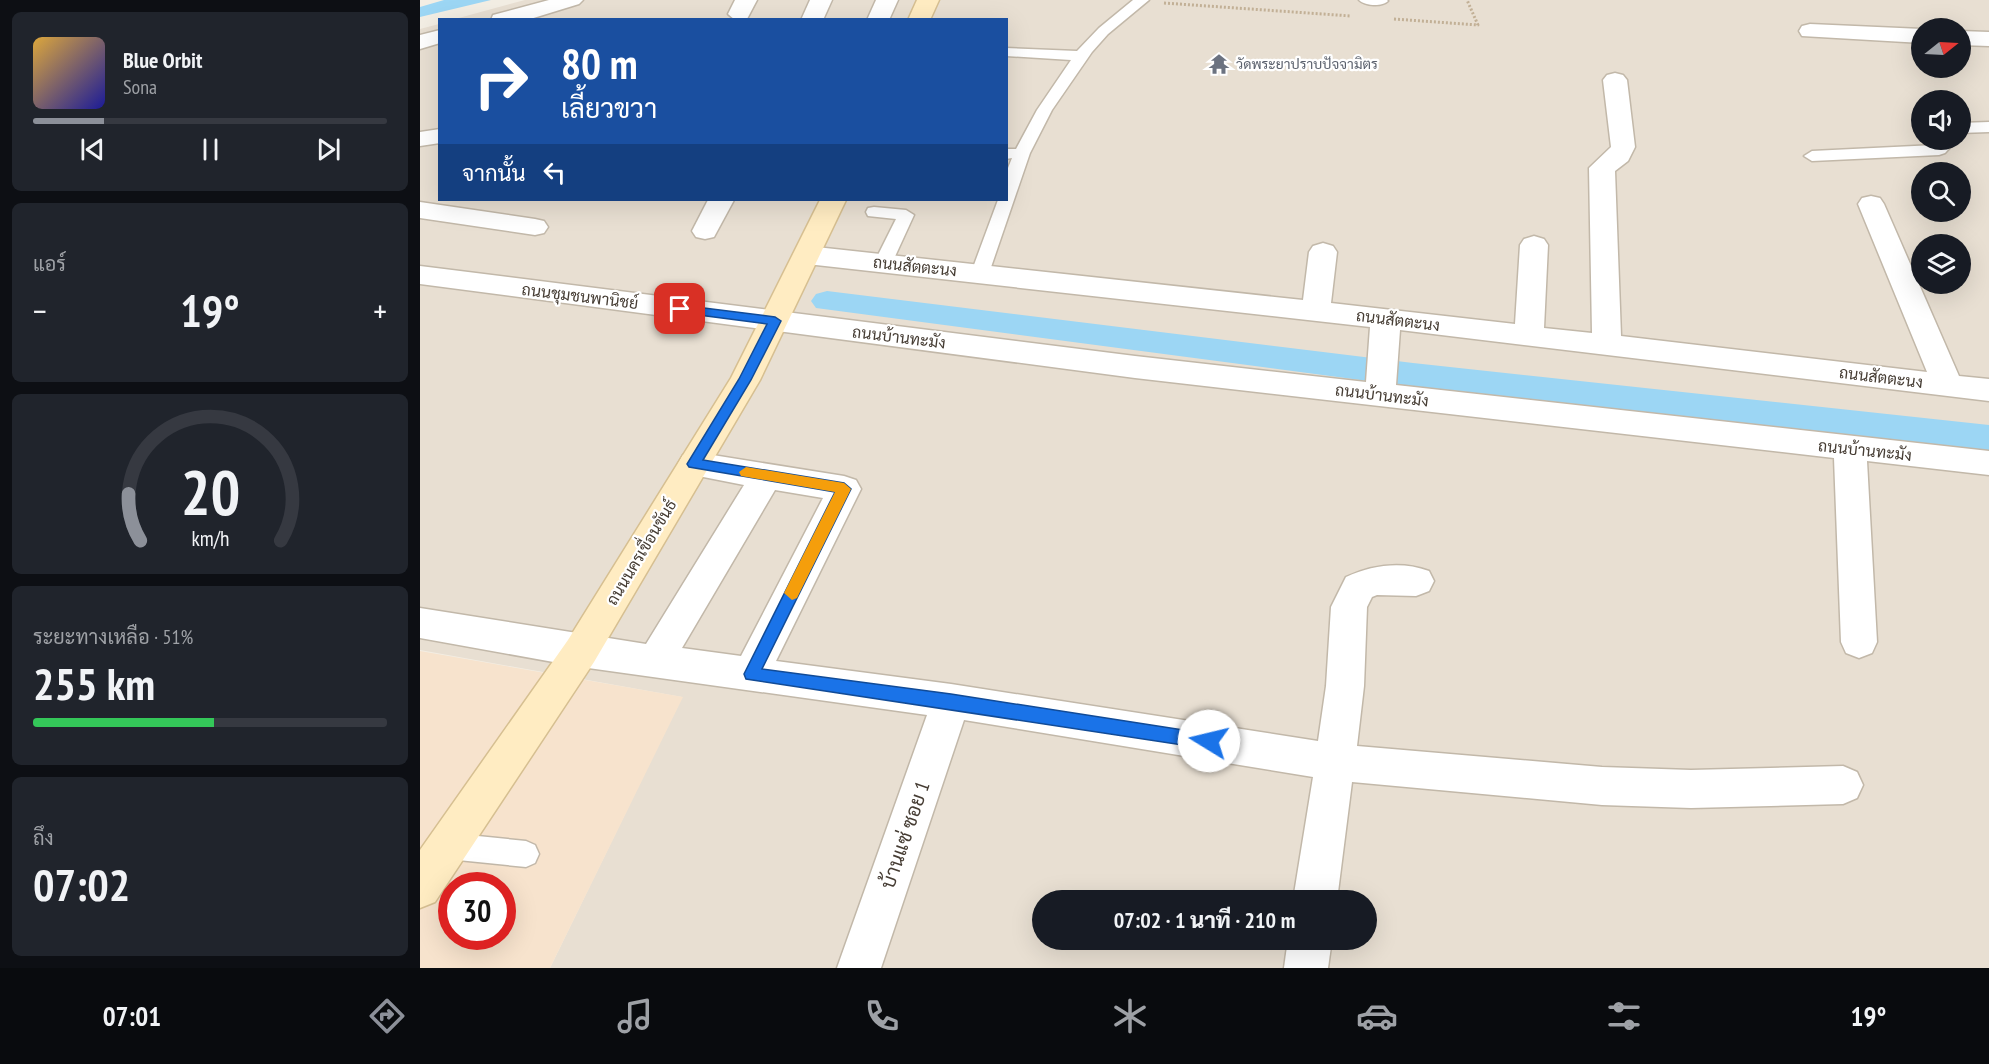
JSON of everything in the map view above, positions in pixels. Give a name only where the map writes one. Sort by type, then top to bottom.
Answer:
[{"type":"main road","points":[[920,18],[928,0]]},
{"type":"main road","name":"ถนนนครเขื่อนขันธ์","points":[[420,887],[581,651],[745,380],[833,201]]},
{"type":"street","points":[[508,18],[572,0]]},
{"type":"street","points":[[813,18],[821,0]]},
{"type":"street","points":[[879,18],[887,0]]},
{"type":"street","points":[[1810,31],[1911,36]]},
{"type":"street","points":[[420,42],[438,37]]},
{"type":"street","points":[[1971,38],[1989,39]]},
{"type":"street","points":[[1607,344],[1602,168],[1619,156],[1623,147],[1615,80]]},
{"type":"street","points":[[420,139],[438,136]]},
{"type":"street","points":[[705,231],[720,201]]},
{"type":"street","points":[[1871,204],[1948,385]]},
{"type":"street","points":[[420,210],[535,227]]},
{"type":"street","points":[[1529,335],[1534,245]]},
{"type":"street","points":[[1316,310],[1323,252]]},
{"type":"street","name":"ถนนสัตตะนง","points":[[807,255],[1316,310],[1989,390]]},
{"type":"street","name":"ถนนชุมชนพานิชย์","points":[[420,275],[775,321]]},
{"type":"street","points":[[1380,389],[1385,353],[1385,318]]},
{"type":"street","name":"ถนนบ้านทะมัง","points":[[775,321],[1380,389],[1850,448],[1989,463]]},
{"type":"street","points":[[1850,448],[1859,642]]},
{"type":"street","points":[[694,464],[844,489],[752,674]]},
{"type":"street","points":[[655,662],[766,476]]},
{"type":"street","points":[[1316,890],[1345,686],[1349,607],[1359,587],[1374,580],[1416,581]]},
{"type":"street","points":[[420,623],[581,651],[951,701],[1335,762],[1602,786],[1691,789],[1844,785]]},
{"type":"street","name":"บ้านแซ่ ซอย 1","points":[[859,968],[951,701]]},
{"type":"street","points":[[1306,968],[1308,950]]},
{"type":"lane","points":[[1366,0],[1382,1]]},
{"type":"lane","points":[[1008,187],[1014,153],[1069,71],[1114,22],[1141,1]]},
{"type":"lane","points":[[1008,52],[1082,56]]},
{"type":"lane","points":[[1971,128],[1989,127]]},
{"type":"lane","points":[[1812,156],[1939,150]]},
{"type":"lane","points":[[980,273],[1005,201]]},
{"type":"lane","points":[[874,212],[906,215],[883,263]]},
{"type":"lane","points":[[448,846],[526,854]]},
{"type":"path","points":[[1384,19],[1478,25],[1467,0]]},
{"type":"path","points":[[1141,1],[1361,17]]},
{"type":"shaded area","points":[[525,0],[1989,0],[1989,968],[550,968],[682,697],[420,650],[420,29],[438,24],[438,201],[1008,201],[1008,18],[459,18]]},
{"type":"shaded area","points":[[420,651],[683,697],[550,968],[420,968]]},
{"type":"water","points":[[444,0],[491,0],[420,17],[420,7]]},
{"type":"waterway","points":[[827,301],[1413,375],[1989,438]]},
{"type":"slow traffic","points":[[746,472],[844,489],[792,593]]},
{"type":"place","name":"วัดพระยาปราบปัจจามิตร","points":[[1219,64]]},
{"type":"route","points":[[680,309],[775,321],[745,380],[694,464],[844,489],[752,674],[951,701],[1209,741]]}]
